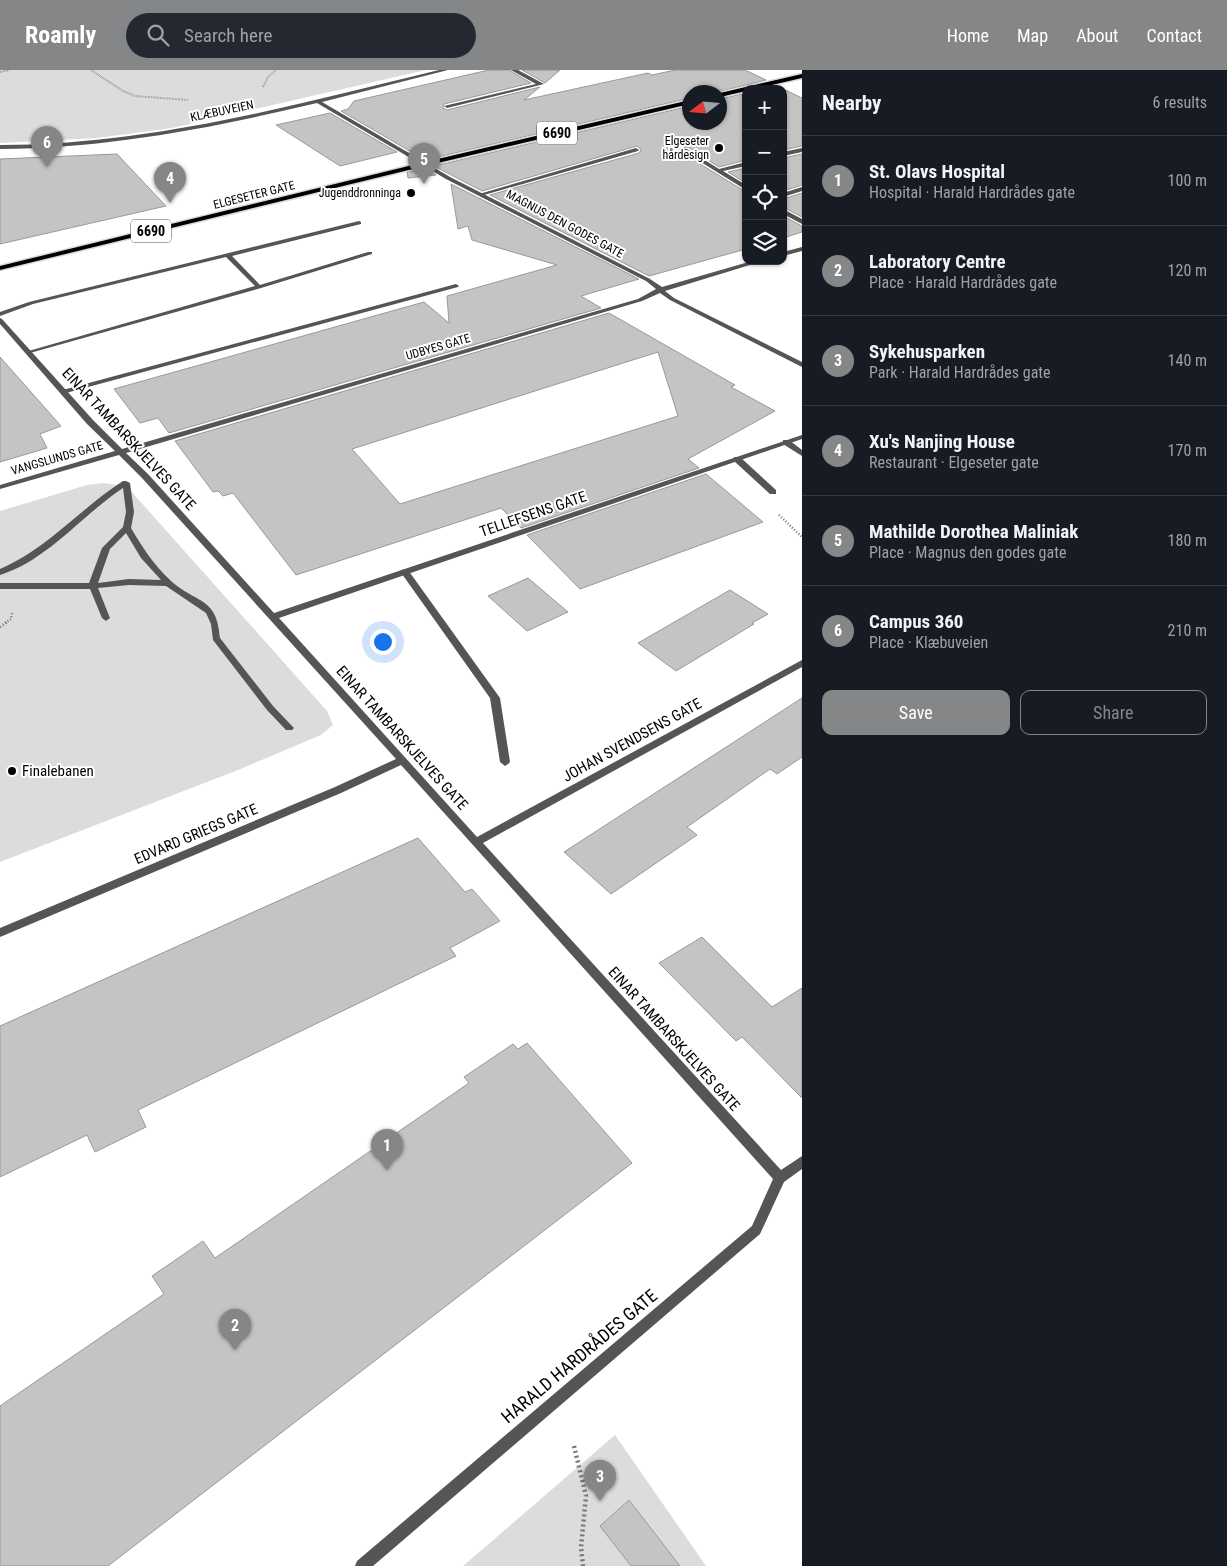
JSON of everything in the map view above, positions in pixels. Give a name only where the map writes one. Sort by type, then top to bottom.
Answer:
[{"type":"main road","points":[[727,93],[802,76]]},
{"type":"main road","name":"ELGESETER GATE","points":[[1,269],[425,164],[682,104]]},
{"type":"street","name":"KLÆBUVEIEN","points":[[0,147],[112,140],[179,130],[317,101],[445,70]]},
{"type":"street","points":[[447,106],[541,84],[514,70]]},
{"type":"street","name":"MAGNUS DEN GODES GATE","points":[[317,101],[448,178],[648,280],[672,299],[802,365]]},
{"type":"street","points":[[482,194],[636,150]]},
{"type":"street","points":[[685,150],[742,186]]},
{"type":"street","points":[[787,153],[802,150]]},
{"type":"street","points":[[718,171],[742,165]]},
{"type":"street","points":[[787,194],[802,189]]},
{"type":"street","points":[[787,213],[802,222]]},
{"type":"street","points":[[0,314],[31,303],[359,223]]},
{"type":"street","points":[[787,253],[802,249]]},
{"type":"street","points":[[28,352],[370,254]]},
{"type":"street","points":[[227,255],[258,287]]},
{"type":"street","name":"UDBYES GATE","points":[[121,451],[640,300],[660,290],[746,265]]},
{"type":"street","points":[[63,391],[456,286]]},
{"type":"street","name":"EINAR TAMBARSKJELVES GATE","points":[[0,320],[90,422],[121,451],[273,617],[780,1178]]},
{"type":"street","name":"TELLEFSENS GATE","points":[[273,617],[802,437]]},
{"type":"street","points":[[786,442],[802,454]]},
{"type":"street","name":"VANGSLUNDS GATE","points":[[0,487],[121,451]]},
{"type":"street","points":[[737,459],[773,492]]},
{"type":"street","points":[[0,572],[51,542],[96,503],[126,483],[130,512],[127,528],[106,548],[94,586],[106,618]]},
{"type":"street","points":[[127,528],[144,556],[168,583],[210,611],[215,624],[216,638],[270,708],[289,728]]},
{"type":"street","points":[[405,572],[495,698],[505,762]]},
{"type":"street","points":[[0,586],[94,586],[129,582],[168,583]]},
{"type":"street","name":"JOHAN SVENDSENS GATE","points":[[476,842],[802,663]]},
{"type":"street","name":"EDVARD GRIEGS GATE","points":[[0,933],[338,790],[403,760]]},
{"type":"street","name":"HARALD HARDRÅDES GATE","points":[[362,1566],[756,1230],[780,1178],[802,1162]]},
{"type":"path","points":[[0,72],[10,70]]},
{"type":"path","points":[[91,70],[123,91],[135,96],[195,101]]},
{"type":"path","points":[[261,91],[268,77],[276,70]]},
{"type":"path","points":[[574,1446],[586,1496],[581,1547],[583,1566]]},
{"type":"shaded area","points":[[0,70],[426,70],[172,128],[97,138],[0,143]]},
{"type":"shaded area","name":"Finalebanen","points":[[104,483],[130,490],[327,711],[333,725],[321,735],[238,770],[0,862],[0,511],[87,485]]},
{"type":"shaded area","points":[[615,1435],[706,1566],[463,1566]]},
{"type":"building","points":[[489,70],[509,70],[531,83],[444,104],[443,108],[447,110],[540,87],[524,100],[648,73],[652,75],[675,70],[745,70],[766,80],[727,90],[727,85],[682,85],[682,100],[425,160],[341,111],[348,109],[354,101]]},
{"type":"building","points":[[522,70],[560,70],[545,83]]},
{"type":"building","points":[[787,91],[802,98],[802,146],[787,149]]},
{"type":"building","points":[[742,94],[742,161],[719,167],[688,147],[681,149],[682,153],[742,190],[742,250],[649,276],[490,195],[639,153],[641,150],[637,146],[482,191],[434,166],[682,108],[682,130],[727,130],[727,97]]},
{"type":"building","points":[[330,113],[397,152],[340,166],[276,125]]},
{"type":"building","points":[[117,154],[166,206],[0,244],[0,159]]},
{"type":"building","points":[[802,154],[802,185],[787,190],[787,175],[787,157]]},
{"type":"building","points":[[424,168],[436,175],[408,178],[407,172]]},
{"type":"building","points":[[742,169],[742,181],[728,172]]},
{"type":"building","points":[[451,184],[639,279],[581,296],[601,308],[169,433],[158,418],[140,423],[114,389],[424,302],[449,323],[447,296],[557,265],[472,240],[468,226],[458,229]]},
{"type":"building","points":[[802,193],[802,217],[787,209],[787,198]]},
{"type":"building","points":[[787,218],[802,226],[802,232],[787,237]]},
{"type":"building","points":[[609,313],[735,385],[731,387],[775,411],[688,459],[699,468],[521,528],[501,508],[296,575],[233,493],[223,496],[218,491],[213,492],[175,441]],"holes":[[[658,352],[678,416],[400,504],[352,449]]]},
{"type":"building","points":[[0,357],[61,426],[40,434],[47,448],[0,462]]},
{"type":"building","points":[[706,474],[763,522],[580,589],[527,535]]},
{"type":"building","points":[[528,578],[568,612],[527,631],[488,596]]},
{"type":"building","points":[[730,590],[768,614],[676,671],[638,643]]},
{"type":"building","points":[[802,698],[802,757],[777,774],[770,769],[687,827],[697,835],[611,894],[564,852]]},
{"type":"building","points":[[418,838],[465,892],[472,889],[500,921],[450,948],[456,956],[138,1110],[146,1127],[95,1152],[87,1135],[0,1177],[0,1026]]},
{"type":"building","points":[[702,937],[772,1007],[802,988],[802,1098],[742,1037],[736,1041],[659,963]]},
{"type":"building","points":[[527,1043],[632,1163],[108,1566],[0,1566],[0,1406],[164,1294],[152,1276],[203,1241],[215,1258],[469,1083],[464,1077],[513,1044],[518,1049]]},
{"type":"building","points":[[629,1500],[680,1566],[631,1566],[600,1526]]},
{"type":"place","name":"Elgeseter hårdesign","points":[[719,148]]},
{"type":"place","name":"Campus 360","points":[[47,167]]},
{"type":"place","name":"Mathilde Dorothea Maliniak","points":[[424,184]]},
{"type":"place","name":"Jugenddronninga","points":[[411,193]]},
{"type":"place","name":"Xu's Nanjing House","points":[[170,203]]},
{"type":"place","name":"Finalebanen","points":[[12,771]]},
{"type":"place","name":"St. Olavs Hospital","points":[[387,1170]]},
{"type":"place","name":"Laboratory Centre","points":[[235,1350]]},
{"type":"place","name":"Sykehusparken","points":[[600,1501]]}]
